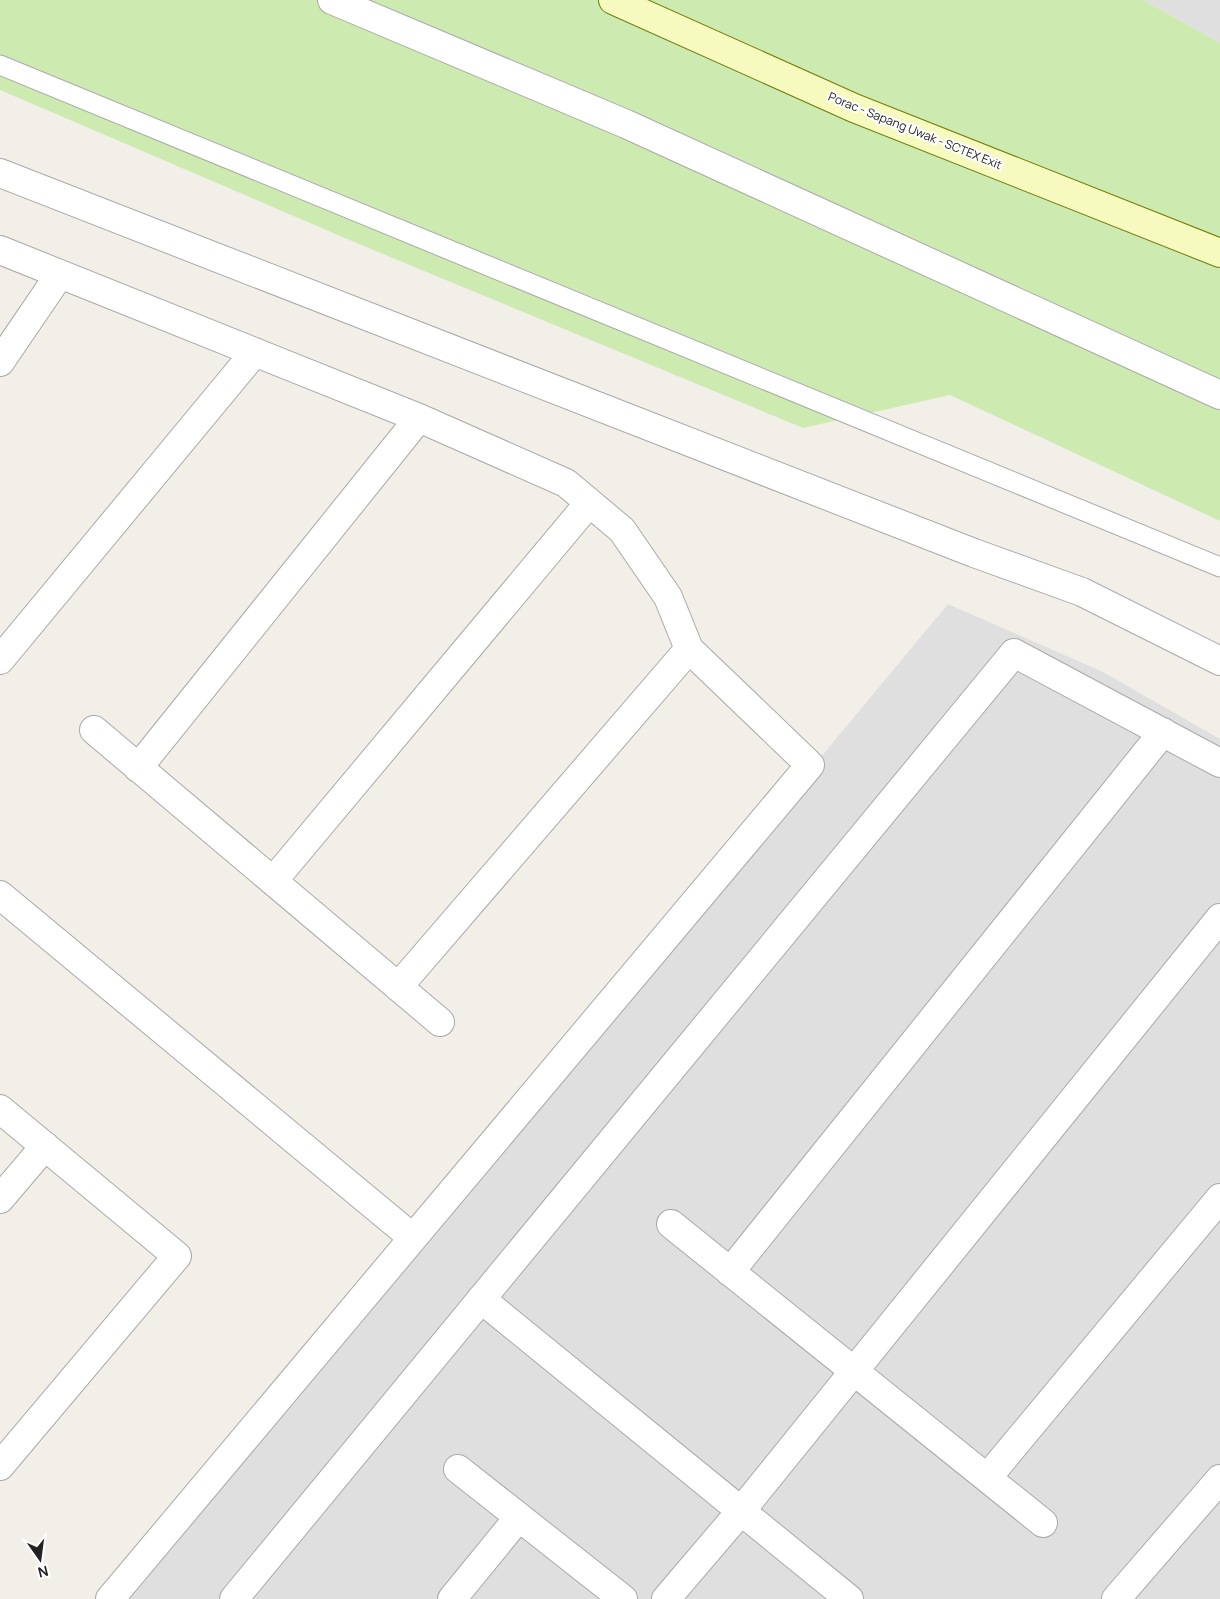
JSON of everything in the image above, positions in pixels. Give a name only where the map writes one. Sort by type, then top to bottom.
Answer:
[{"type":"main road","name":"Porac - Sapang Uwak - SCTEX Exit","points":[[613,0],[854,108],[1220,253]]},
{"type":"street","points":[[332,0],[626,124],[1220,395]]},
{"type":"street","points":[[0,173],[974,552],[1082,592],[1220,661]]},
{"type":"street","points":[[0,250],[419,418],[566,484],[622,530],[668,597],[689,649],[810,764],[110,1599]]},
{"type":"street","points":[[0,362],[60,274]]},
{"type":"street","points":[[0,660],[255,352]]},
{"type":"street","points":[[138,768],[419,418]]},
{"type":"street","points":[[272,881],[589,503]]},
{"type":"street","points":[[398,987],[689,649]]},
{"type":"street","points":[[234,1599],[1014,653],[1220,762]]},
{"type":"street","points":[[94,730],[440,1022]]},
{"type":"street","points":[[730,1272],[1163,732]]},
{"type":"street","points":[[0,895],[413,1238]]},
{"type":"street","points":[[666,1599],[854,1371],[1220,918]]},
{"type":"street","points":[[0,1109],[177,1256],[0,1466]]},
{"type":"street","points":[[0,1199],[44,1146]]},
{"type":"street","points":[[987,1478],[1220,1198]]},
{"type":"street","points":[[670,1224],[1043,1522]]},
{"type":"street","points":[[481,1299],[849,1599]]},
{"type":"street","points":[[458,1470],[623,1599]]},
{"type":"street","points":[[1116,1599],[1220,1479]]},
{"type":"street","points":[[452,1599],[519,1517]]},
{"type":"lane","points":[[0,65],[1220,566]]},
{"type":"shaded area","points":[[1143,0],[1220,0],[1220,43]]},
{"type":"shaded area","points":[[948,604],[1103,672],[1220,739],[1220,1599],[122,1599]]},
{"type":"green space","points":[[0,0],[1143,0],[1220,43],[1220,521],[950,395],[803,428],[359,244],[0,90]]}]
